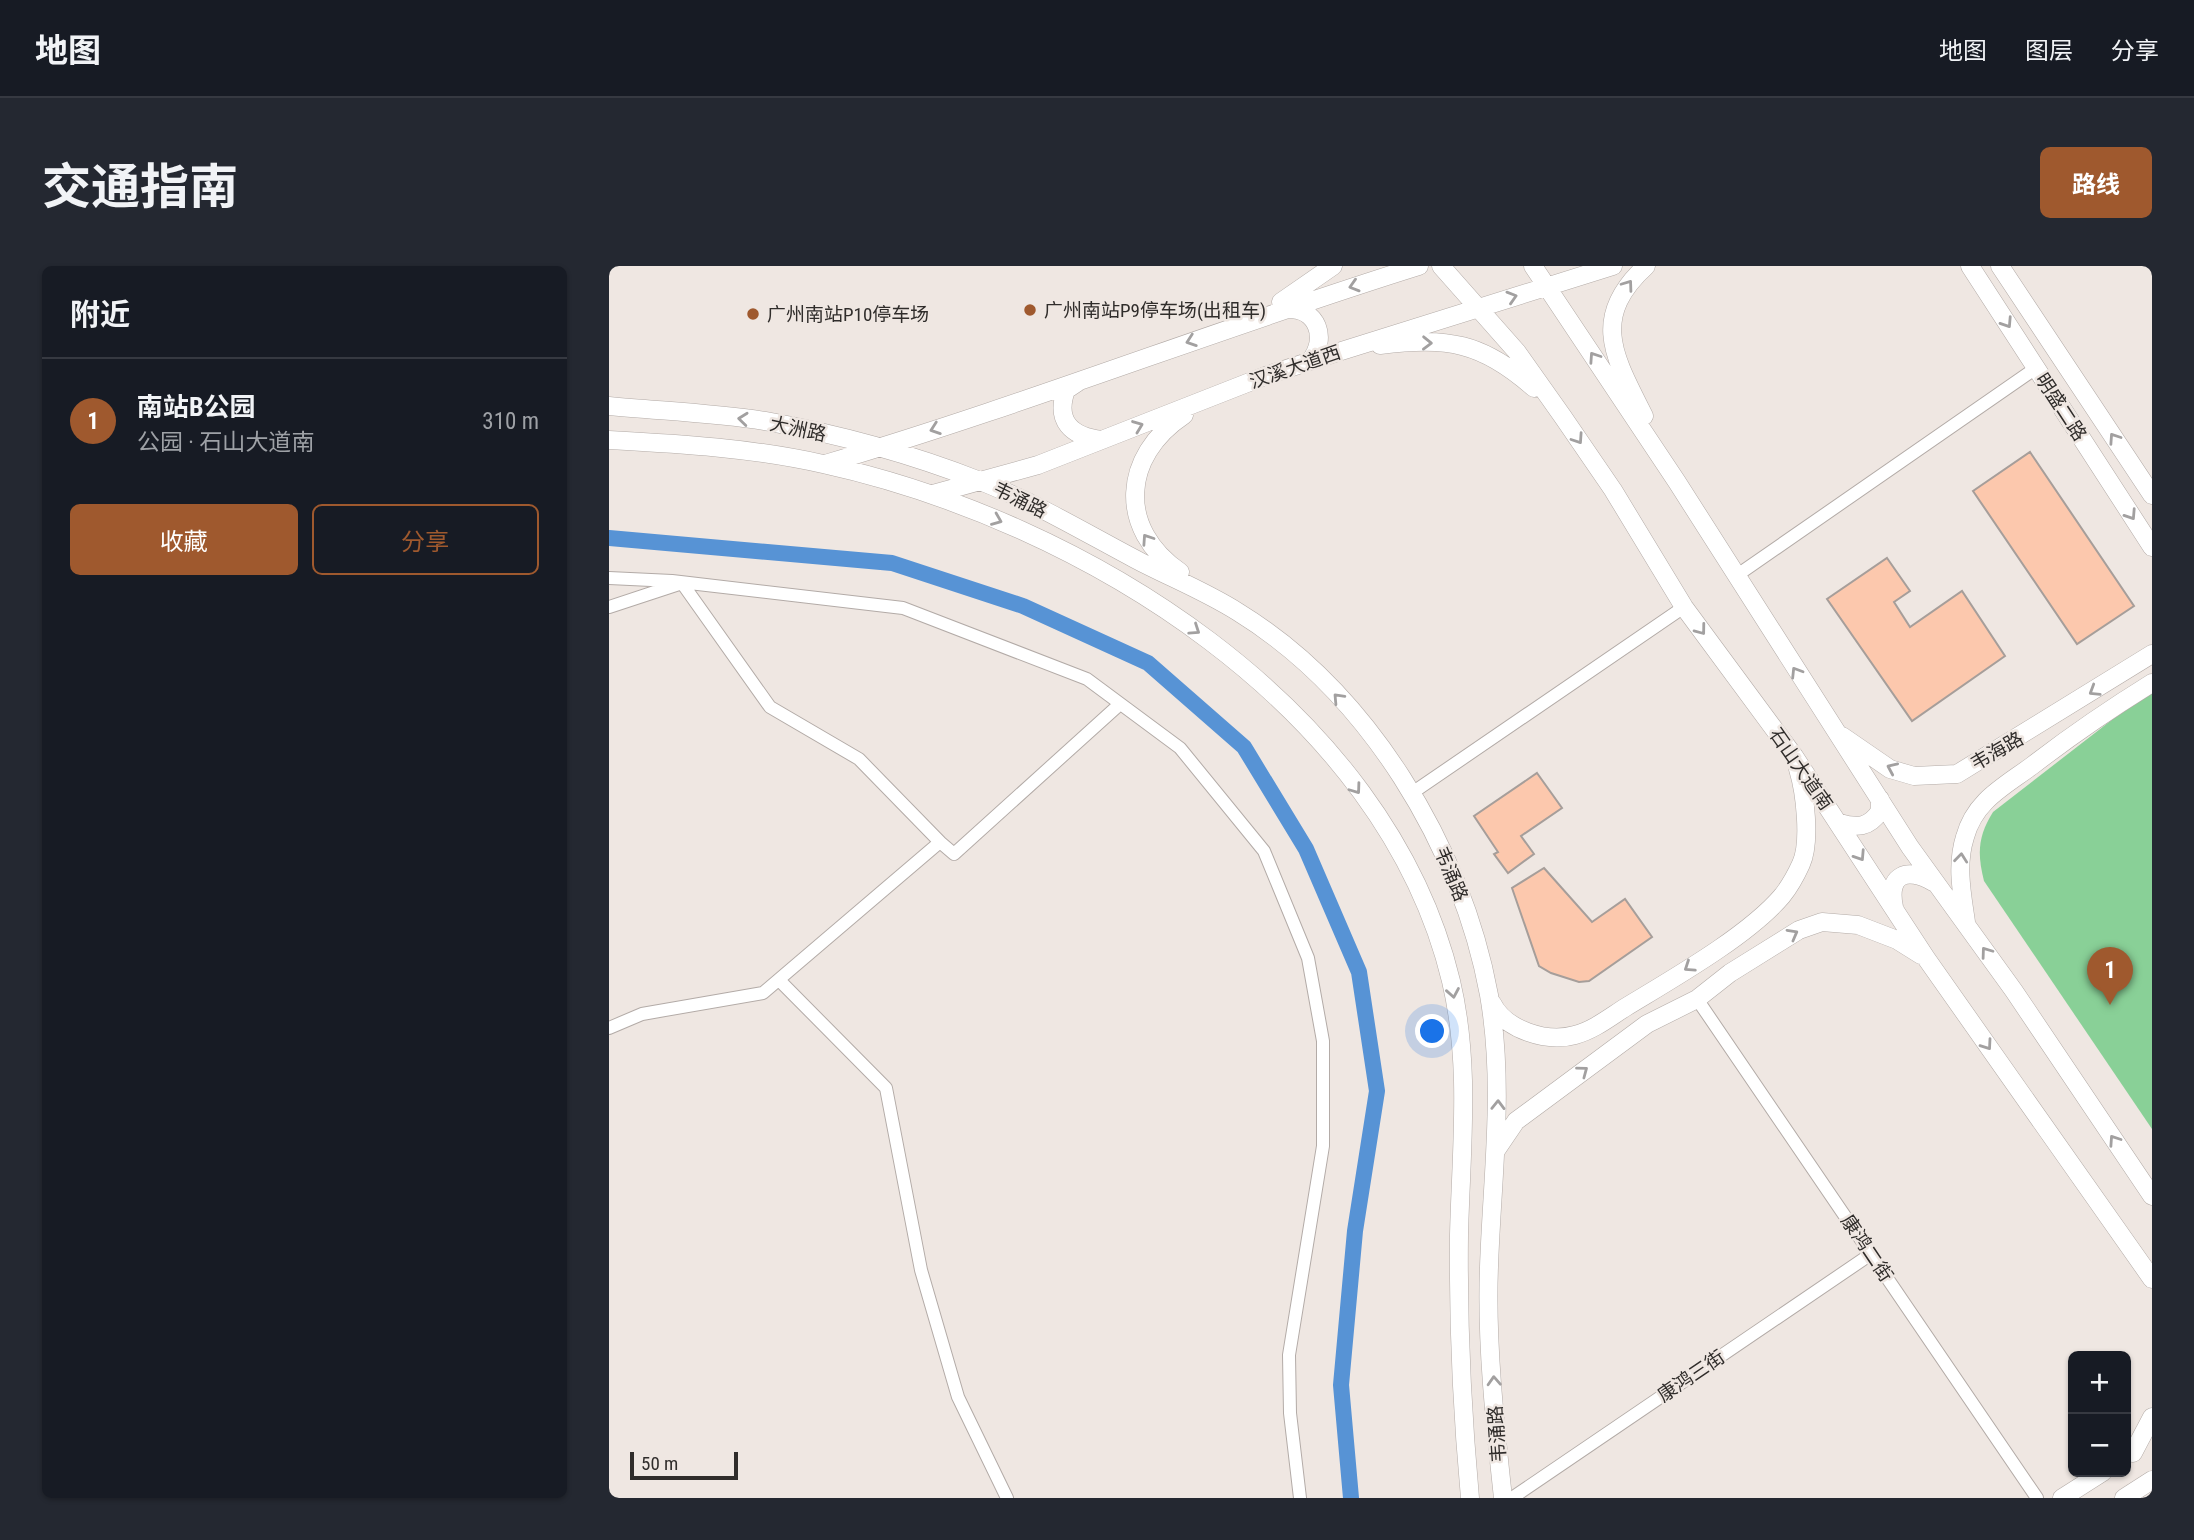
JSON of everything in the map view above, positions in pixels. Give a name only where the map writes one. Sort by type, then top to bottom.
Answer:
[{"type":"main road","points":[[1256,319],[1333,266]]},
{"type":"main road","points":[[825,464],[1081,380],[1280,309],[1419,266]]},
{"type":"main road","name":"石山大道南","points":[[1441,266],[1517,352],[1563,417],[1613,490],[1684,607],[1794,756],[1926,958],[2149,1273]]},
{"type":"main road","points":[[1533,266],[1677,482],[1833,730],[2152,1196]]},
{"type":"main road","name":"汉溪大道西","points":[[933,494],[1038,465],[1265,376],[1613,266]]},
{"type":"main road","points":[[1646,266],[1633,278],[1615,308],[1612,344],[1618,363],[1677,482]]},
{"type":"main road","name":"明盛二路","points":[[1971,266],[2152,547]]},
{"type":"main road","name":"明盛二路","points":[[2000,266],[2152,495]]},
{"type":"main road","points":[[1280,309],[1300,309],[1314,320],[1320,332],[1321,343],[1310,361]]},
{"type":"main road","points":[[1335,353],[1411,342],[1449,343],[1476,348],[1504,363],[1563,417]]},
{"type":"main road","points":[[1238,612],[1163,561],[1142,533],[1136,516],[1137,473],[1154,441],[1167,427],[1191,411],[1265,376]]},
{"type":"main road","points":[[1081,380],[1066,390],[1061,411],[1063,422],[1071,431],[1086,438],[1103,440]]},
{"type":"main road","name":"大洲路","points":[[609,406],[765,421],[882,447],[981,481]]},
{"type":"main road","name":"大洲路","points":[[609,440],[694,444],[825,464],[933,494]]},
{"type":"main road","name":"韦涌路","points":[[981,481],[1238,612],[1283,644],[1319,677],[1381,749],[1412,793],[1449,865],[1478,944],[1489,998],[1498,1083],[1497,1149],[1489,1270],[1503,1498]]},
{"type":"main road","name":"韦涌路","points":[[933,494],[1017,528],[1124,583],[1211,640],[1316,738],[1385,828],[1436,934],[1451,981],[1459,1029],[1465,1129],[1459,1236],[1461,1334],[1465,1439],[1471,1498]]},
{"type":"main road","points":[[1124,583],[1117,575],[1119,561],[1139,561]]},
{"type":"main road","name":"韦海路","points":[[1833,730],[1890,769],[1914,776],[1957,774],[2027,734],[2152,654]]},
{"type":"main road","points":[[1967,925],[1960,867],[1969,825],[1983,802],[2097,716],[2152,683]]},
{"type":"main road","points":[[2027,734],[2017,756],[2021,763],[2033,765]]},
{"type":"main road","points":[[1731,939],[1781,897],[1803,861],[1804,800],[1794,756]]},
{"type":"main road","points":[[1839,823],[1855,827],[1865,826],[1880,811],[1880,799]]},
{"type":"main road","points":[[1895,909],[1891,893],[1895,882],[1906,874],[1918,873],[1937,883]]},
{"type":"main road","points":[[1730,973],[1799,930],[1822,922],[1841,922],[1875,929],[1926,958]]},
{"type":"main road","points":[[1489,998],[1497,1014],[1511,1024],[1554,1038],[1575,1035],[1662,985],[1743,931],[1751,931],[1758,940],[1751,954],[1697,999],[1647,1024],[1516,1121],[1497,1149]]},
{"type":"main road","points":[[1647,1024],[1635,1024],[1637,1010],[1662,985]]},
{"type":"main road","points":[[2131,1452],[2152,1417]]},
{"type":"main road","points":[[2131,1454],[2152,1441]]},
{"type":"main road","points":[[2062,1498],[2095,1477]]},
{"type":"main road","points":[[2124,1498],[2152,1480]]},
{"type":"street","points":[[1736,576],[2036,368]]},
{"type":"street","points":[[609,578],[682,583],[903,608],[1087,679],[1180,748],[1263,851],[1308,958],[1323,1041],[1323,1146],[1289,1356],[1290,1413],[1300,1498]]},
{"type":"street","points":[[609,607],[682,583]]},
{"type":"street","points":[[682,583],[771,707],[859,759],[954,854],[1120,704]]},
{"type":"street","points":[[1412,793],[1684,607]]},
{"type":"street","points":[[609,1028],[642,1014],[763,993],[940,842]]},
{"type":"street","points":[[779,980],[886,1088],[921,1270],[954,1384],[1007,1498]]},
{"type":"street","name":"康鸿二街","points":[[1697,999],[2037,1498]]},
{"type":"street","name":"康鸿三街","points":[[1512,1498],[1871,1254]]},
{"type":"green space","points":[[2152,693],[2152,1129],[1984,881],[1980,853],[1984,829],[1993,812],[2113,719]]},
{"type":"building","points":[[2030,452],[2134,606],[2077,644],[1973,491]]},
{"type":"building","points":[[1887,558],[1910,591],[1894,602],[1910,627],[1962,591],[2005,656],[1912,721],[1827,599]]},
{"type":"building","points":[[1537,773],[1562,808],[1521,836],[1534,854],[1508,873],[1494,854],[1498,852],[1474,816]]},
{"type":"building","points":[[1544,868],[1592,922],[1625,899],[1652,937],[1589,981],[1579,982],[1539,966],[1512,888]]},
{"type":"waterway","points":[[609,538],[892,563],[1023,606],[1148,663],[1244,747],[1306,849],[1359,972],[1377,1091],[1355,1231],[1341,1385],[1351,1498]]},
{"type":"place","name":"广州南站P9停车场(出租车)","points":[[1030,310]]},
{"type":"place","name":"广州南站P10停车场","points":[[753,314]]},
{"type":"place","name":"南站B公园","points":[[2110,1005]]}]
